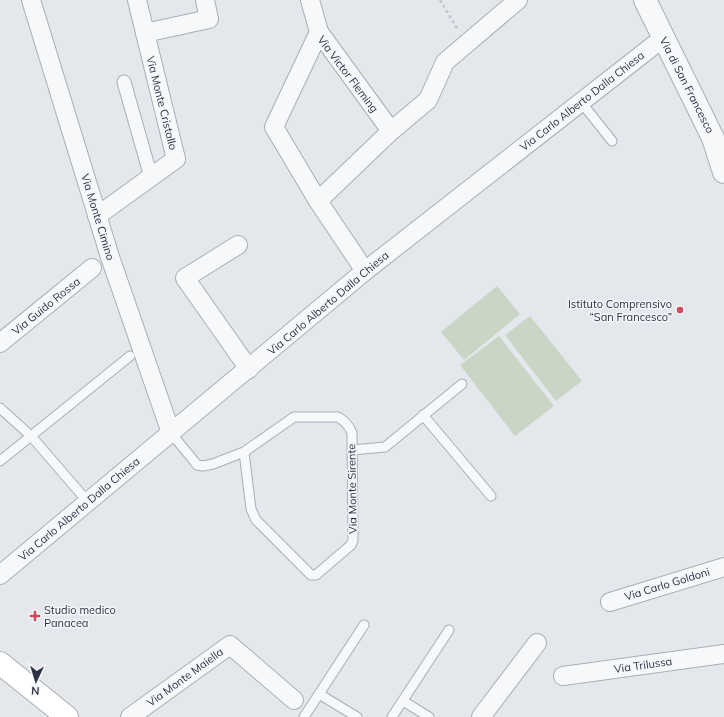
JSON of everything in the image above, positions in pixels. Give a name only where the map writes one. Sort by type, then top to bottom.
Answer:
[{"type":"main road","points":[[0,663],[67,717]]},
{"type":"street","name":"Via Monte Cimino","points":[[31,0],[97,216],[171,433]]},
{"type":"street","name":"Via Monte Cristallo","points":[[97,216],[176,159],[136,0]]},
{"type":"street","points":[[145,33],[209,19],[205,0]]},
{"type":"street","points":[[310,0],[319,32]]},
{"type":"street","points":[[318,201],[391,131],[428,100],[445,62],[518,0]]},
{"type":"street","name":"Via di San Francesco","points":[[645,0],[713,138],[724,172]]},
{"type":"street","name":"Via Victor Fleming","points":[[365,271],[318,201],[274,127],[319,32],[391,131]]},
{"type":"street","name":"Via Carlo Alberto Dalla Chiesa","points":[[0,574],[249,369],[365,271],[663,38]]},
{"type":"street","points":[[124,82],[150,177]]},
{"type":"street","points":[[238,245],[185,278],[249,369]]},
{"type":"street","name":"Via Guido Rossa","points":[[0,343],[92,268]]},
{"type":"street","name":"Via Carlo Goldoni","points":[[610,602],[724,567]]},
{"type":"street","points":[[481,717],[537,643]]},
{"type":"street","name":"Via Monte Maiella","points":[[130,717],[230,645],[294,700]]},
{"type":"street","name":"Via Trilussa","points":[[563,676],[724,654]]},
{"type":"lane","points":[[581,102],[612,141]]},
{"type":"lane","points":[[0,461],[130,356]]},
{"type":"lane","points":[[352,450],[385,447],[462,384]]},
{"type":"lane","points":[[0,408],[31,436],[88,502]]},
{"type":"lane","points":[[423,415],[491,496]]},
{"type":"lane","name":"Via Monte Sirente","points":[[171,433],[197,464],[203,466],[213,464],[244,452],[297,416],[338,417],[344,420],[350,427],[352,433],[352,543],[316,575],[310,575],[256,520],[251,509],[244,452]]},
{"type":"lane","points":[[304,717],[364,625]]},
{"type":"lane","points":[[392,717],[449,630]]},
{"type":"lane","points":[[319,694],[357,717]]},
{"type":"lane","points":[[403,701],[429,717]]},
{"type":"path","points":[[440,0],[466,44]]},
{"type":"green space","points":[[497,286],[520,314],[464,360],[441,332]]},
{"type":"green space","points":[[530,316],[582,381],[556,401],[505,335]]},
{"type":"green space","points":[[499,336],[554,406],[515,436],[460,365]]},
{"type":"place","name":"Istituto Comprensivo “San Francesco”","points":[[680,310]]},
{"type":"place","name":"Studio medico Panacea","points":[[35,616]]}]
